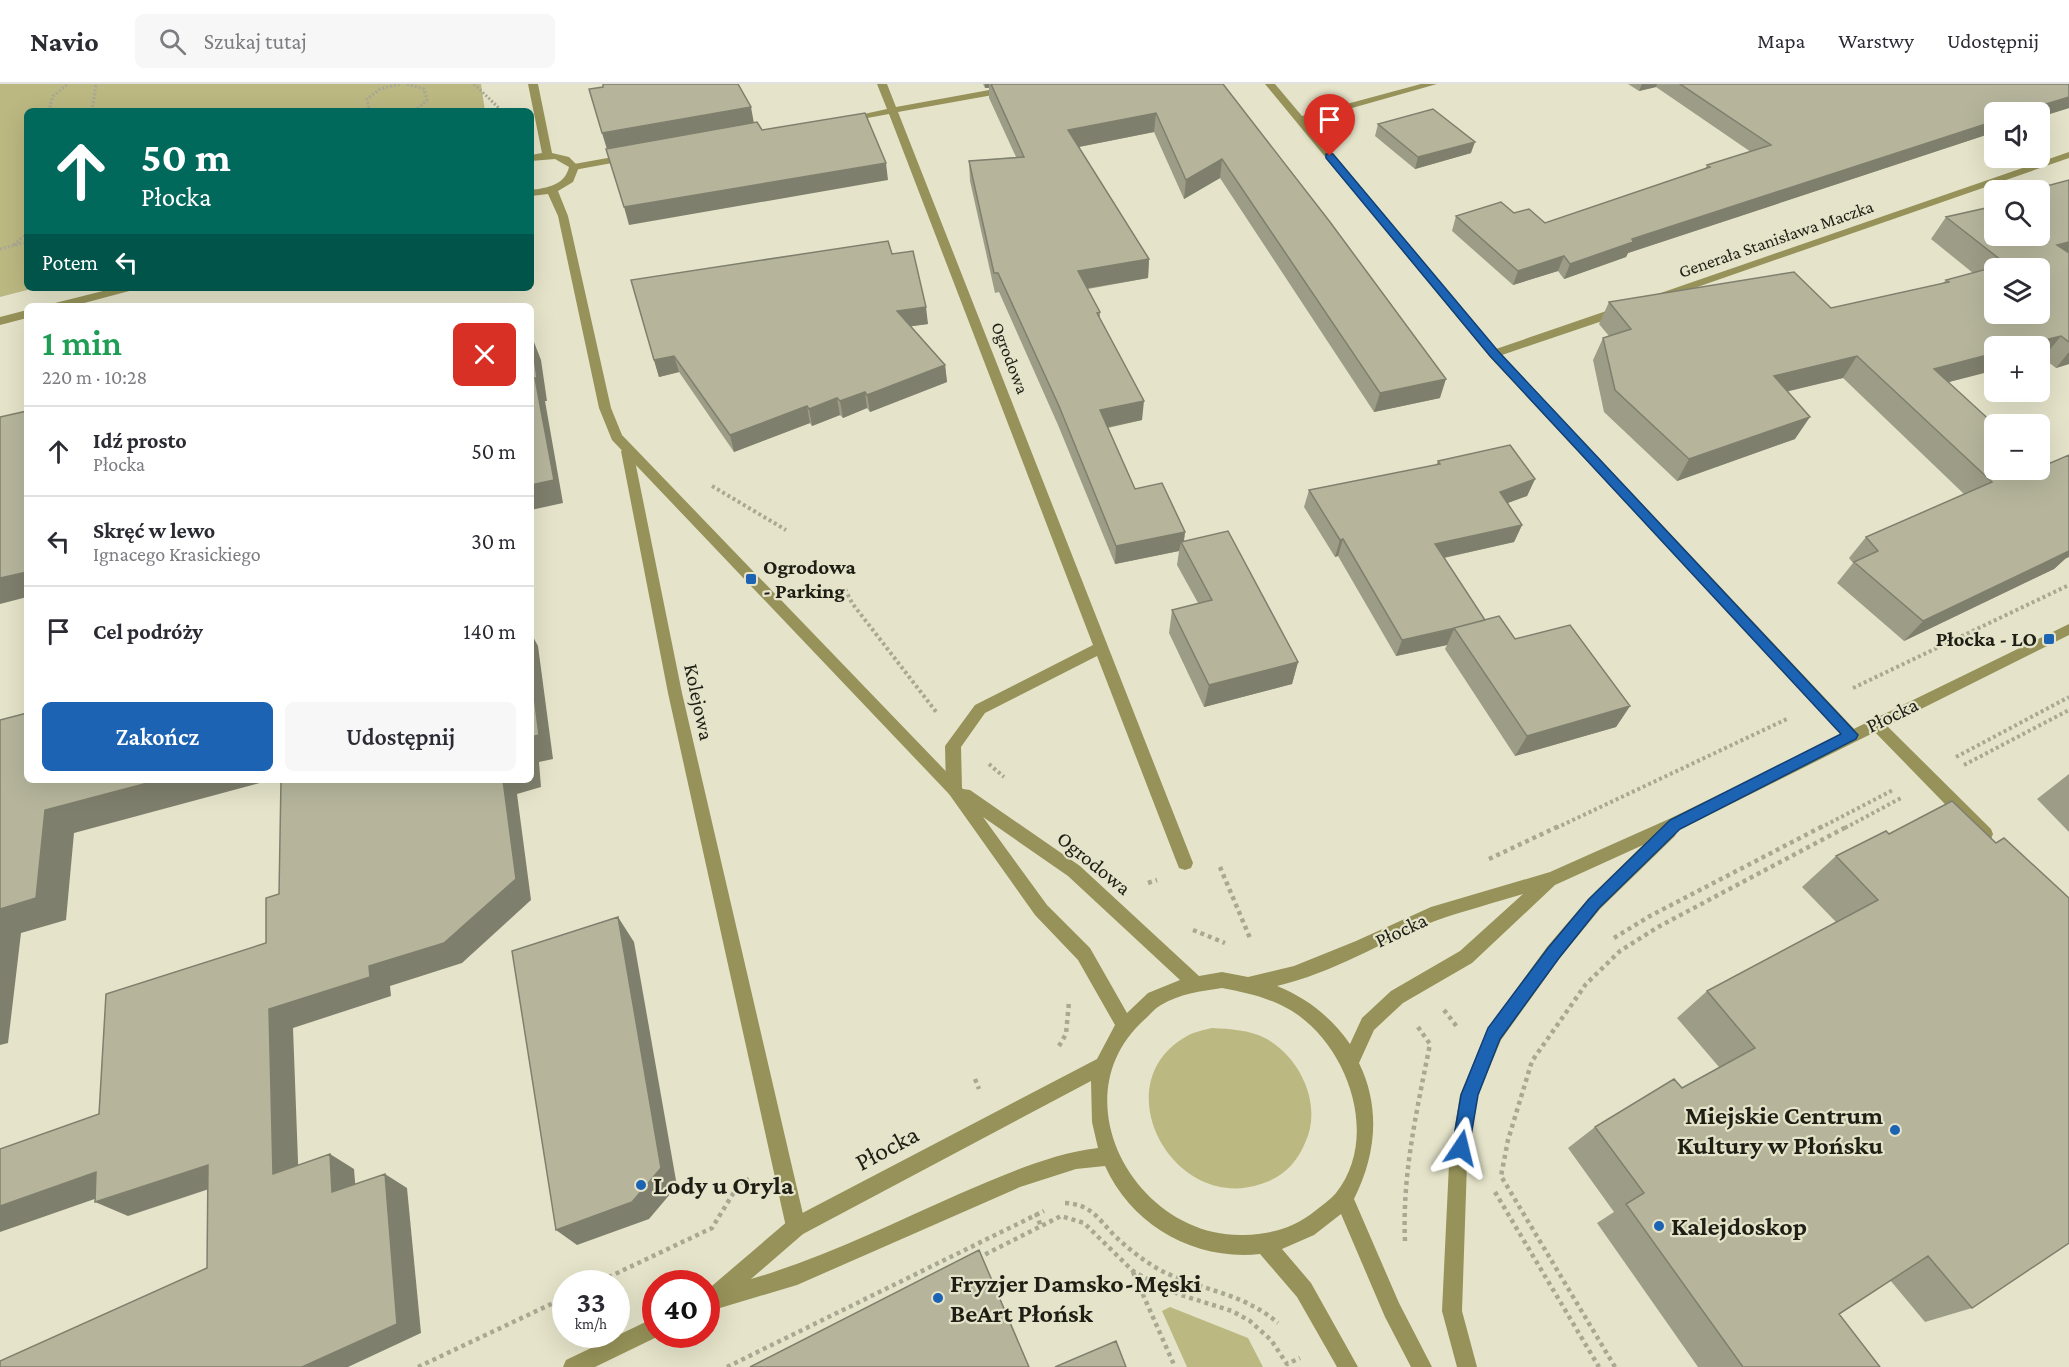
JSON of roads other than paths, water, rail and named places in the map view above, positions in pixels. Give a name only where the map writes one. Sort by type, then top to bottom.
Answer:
[{"type":"street","points":[[533,84],[547,155]]},
{"type":"street","name":"Ogrodowa","points":[[882,84],[1185,862]]},
{"type":"street","points":[[835,121],[1038,84]]},
{"type":"street","points":[[1270,84],[1494,354],[1851,735]]},
{"type":"street","points":[[1300,120],[1432,84]]},
{"type":"street","points":[[534,157],[547,155],[562,158],[574,167],[641,155]]},
{"type":"street","name":"Generała Stanisława Maczka","points":[[1494,354],[2069,155]]},
{"type":"street","points":[[534,193],[552,190],[570,180],[574,167]]},
{"type":"street","name":"Kolejowa","points":[[552,190],[562,216],[605,408],[616,437],[627,451],[675,693],[796,1227]]},
{"type":"street","points":[[71,303],[117,291]]},
{"type":"street","points":[[0,321],[24,315]]},
{"type":"street","name":"Ogrodowa","points":[[627,451],[954,789],[1041,910],[1083,954],[1125,1026]]},
{"type":"street","name":"Płocka","points":[[1250,984],[1294,974],[1362,947],[1431,915],[1553,878],[1675,824],[1875,723],[2069,629]]},
{"type":"street","points":[[954,789],[953,746],[980,709],[1101,647]]},
{"type":"street","points":[[1875,723],[1998,847]]},
{"type":"street","name":"Ogrodowa","points":[[954,789],[1074,871],[1196,984]]},
{"type":"street","points":[[1467,1367],[1452,1311],[1458,1164],[1469,1095],[1494,1034],[1553,953],[1594,904],[1675,824]]},
{"type":"street","name":"Płocka","points":[[1351,1061],[1368,1024],[1397,997],[1466,957],[1553,878]]},
{"type":"street","points":[[1222,981],[1250,984],[1280,995],[1308,1011],[1332,1034],[1351,1061],[1363,1095],[1366,1131],[1360,1167],[1344,1198],[1310,1229],[1265,1245],[1218,1245],[1172,1228],[1134,1196],[1109,1156],[1098,1110],[1103,1065],[1112,1044],[1125,1026],[1155,998],[1196,984],[1222,981]]},
{"type":"street","name":"Płocka","points":[[720,1292],[796,1227],[1103,1065]]},
{"type":"street","name":"Płocka","points":[[720,1298],[797,1275],[1019,1178],[1076,1160],[1109,1156]]},
{"type":"street","points":[[1344,1198],[1392,1310],[1422,1367]]},
{"type":"street","points":[[1265,1245],[1304,1290],[1348,1367]]},
{"type":"street","points":[[573,1367],[642,1334]]},
{"type":"place","name":"Ogrodowa - Parking","points":[[751,579]]},
{"type":"place","name":"Płocka - LO","points":[[2049,639]]},
{"type":"place","name":"Miejskie Centrum Kultury w Płońsku","points":[[1895,1130]]},
{"type":"place","name":"Lody u Oryla","points":[[641,1185]]},
{"type":"place","name":"Kalejdoskop","points":[[1659,1226]]},
{"type":"place","name":"Fryzjer Damsko-Męski BeArt Płońsk","points":[[938,1298]]}]
